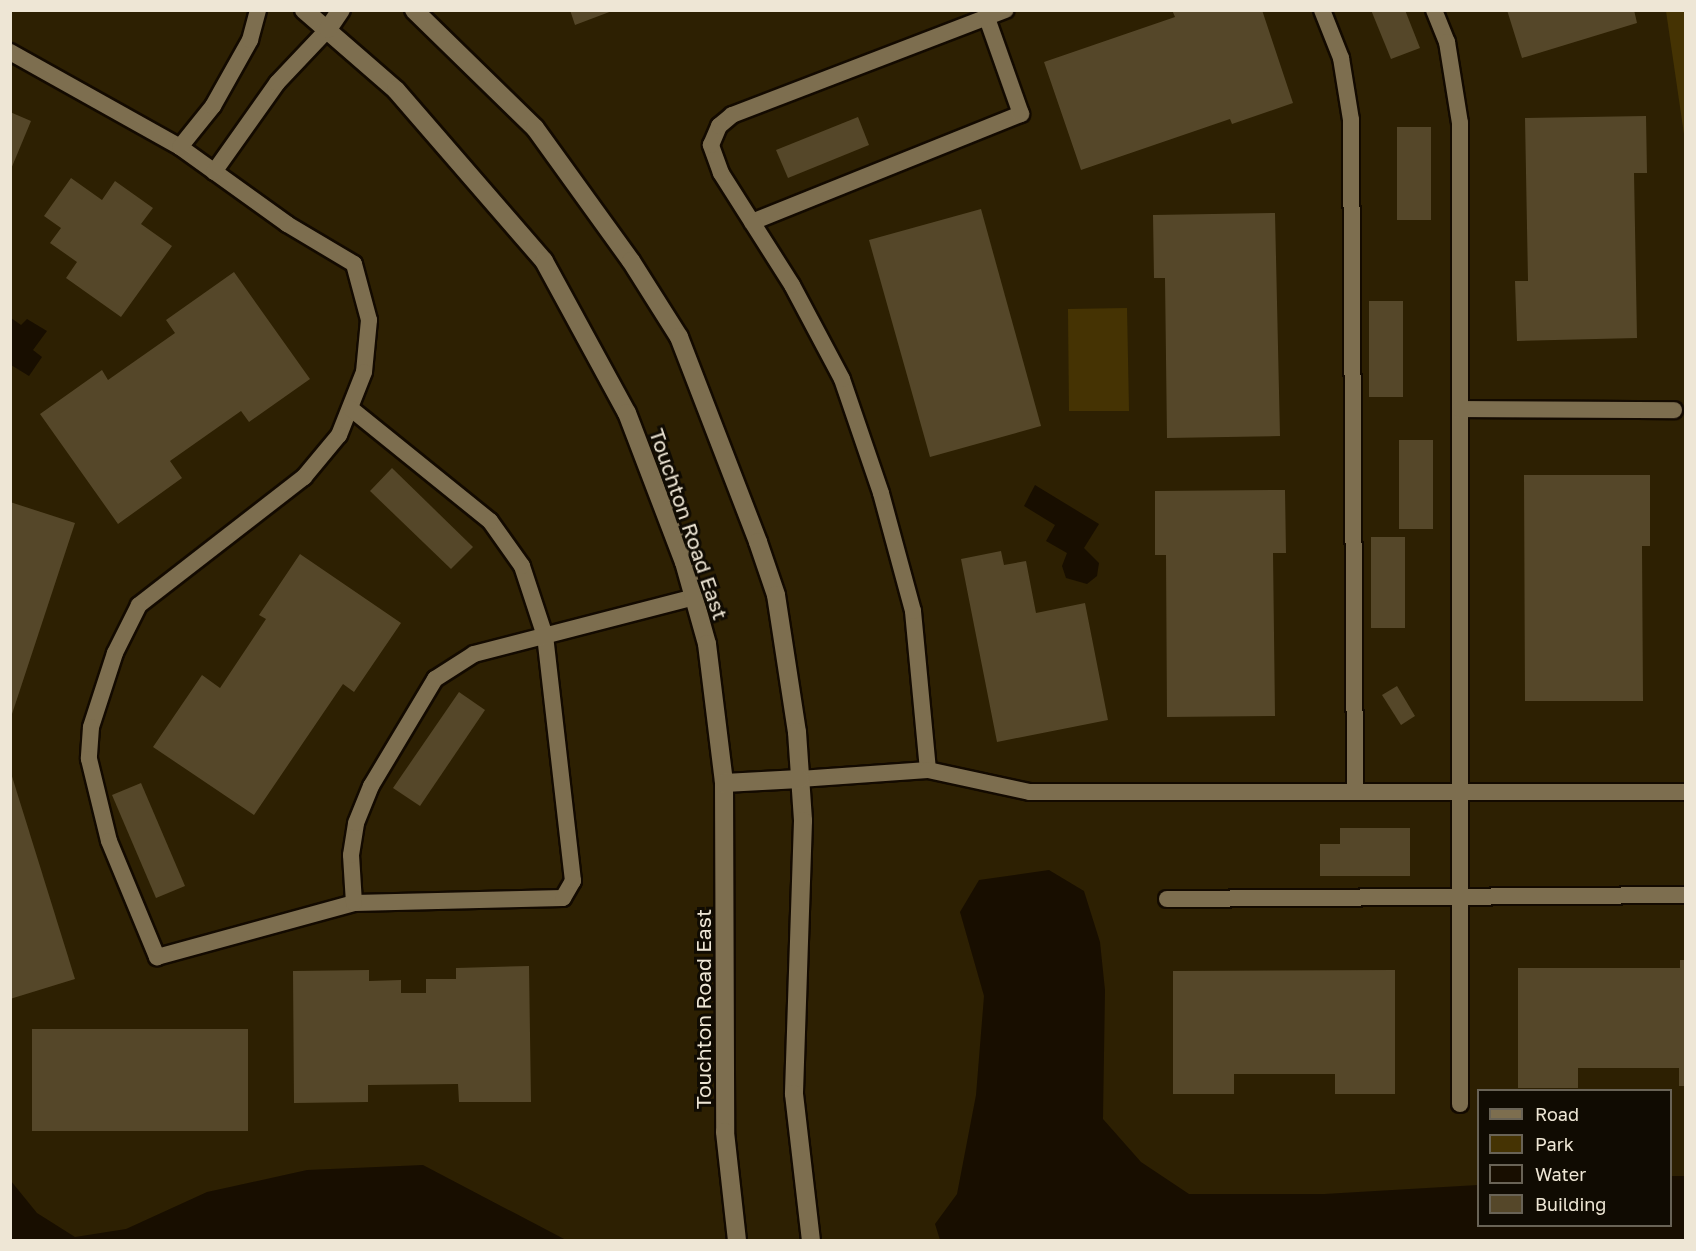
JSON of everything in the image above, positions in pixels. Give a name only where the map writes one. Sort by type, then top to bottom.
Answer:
[{"type":"street","name":"Touchton Road East","points":[[304,10],[396,90],[544,261],[627,413],[694,597],[707,644],[724,783],[725,1132],[737,1240]]},
{"type":"street","points":[[328,29],[341,10]]},
{"type":"street","points":[[414,10],[535,128],[631,261],[678,337],[737,479],[776,596],[800,779],[794,1094],[811,1240]]},
{"type":"street","points":[[724,783],[800,779]]},
{"type":"lane","points":[[180,147],[218,96],[250,40],[258,10]]},
{"type":"lane","points":[[928,770],[913,611],[881,493],[842,379],[718,164],[711,145],[719,126],[732,115],[1006,10]]},
{"type":"lane","points":[[1322,10],[1341,58],[1351,120],[1355,792]]},
{"type":"lane","points":[[1434,10],[1447,42],[1460,123],[1460,1104]]},
{"type":"lane","points":[[752,222],[1021,114],[987,18]]},
{"type":"lane","points":[[214,172],[277,83],[328,29]]},
{"type":"lane","points":[[10,52],[180,147],[287,225],[354,264],[369,320],[364,372],[339,435],[304,477],[139,605],[115,653],[91,727],[89,759],[109,841],[157,957],[354,903],[562,898],[573,881],[545,636],[522,566],[490,521],[351,409]]},
{"type":"lane","points":[[1460,409],[1674,410]]},
{"type":"lane","points":[[354,903],[351,855],[356,823],[371,786],[435,679],[474,654],[694,597]]},
{"type":"lane","points":[[800,779],[928,770],[1030,792],[1686,792]]},
{"type":"lane","points":[[1167,899],[1686,895]]},
{"type":"green space","points":[[1666,11],[1685,11],[1685,141]]},
{"type":"green space","points":[[1127,308],[1129,411],[1069,411],[1068,309]]},
{"type":"water","points":[[11,318],[21,325],[27,319],[47,331],[33,350],[42,357],[29,376],[11,365]]},
{"type":"water","points":[[1035,485],[1099,524],[1084,548],[1099,563],[1097,576],[1087,584],[1066,578],[1062,566],[1067,553],[1046,541],[1055,525],[1024,506]]},
{"type":"water","points":[[1049,870],[1084,891],[1100,942],[1105,990],[1103,1119],[1141,1162],[1189,1194],[1324,1194],[1477,1185],[1477,1227],[1672,1227],[1672,1176],[1685,1176],[1685,1240],[940,1240],[935,1224],[957,1194],[976,1095],[984,996],[960,912],[979,880]]},
{"type":"water","points":[[423,1165],[566,1240],[11,1240],[11,1181],[37,1213],[75,1237],[126,1229],[207,1192],[307,1170]]},
{"type":"building","points":[[570,10],[612,10],[612,11],[575,25]]},
{"type":"building","points":[[1172,10],[1262,10],[1293,103],[1232,124],[1230,119],[1081,170],[1044,62],[1175,17]]},
{"type":"building","points":[[1371,10],[1405,10],[1420,48],[1391,59]]},
{"type":"building","points":[[1507,10],[1634,10],[1637,23],[1522,58]]},
{"type":"building","points":[[10,112],[31,121],[11,169],[10,169]]},
{"type":"building","points":[[1646,116],[1647,173],[1634,173],[1637,338],[1517,341],[1515,281],[1528,281],[1525,118]]},
{"type":"building","points":[[858,117],[869,145],[788,178],[776,150]]},
{"type":"building","points":[[1397,127],[1431,127],[1431,220],[1397,220]]},
{"type":"building","points":[[71,178],[102,200],[115,181],[153,208],[141,224],[172,246],[121,317],[66,278],[77,262],[50,243],[61,228],[44,216]]},
{"type":"building","points":[[981,209],[1041,426],[930,457],[869,240]]},
{"type":"building","points":[[1275,213],[1280,436],[1167,438],[1165,278],[1154,278],[1153,215]]},
{"type":"building","points":[[234,272],[310,379],[249,422],[241,411],[170,461],[182,478],[118,524],[40,414],[102,370],[108,380],[175,333],[166,320]]},
{"type":"building","points":[[1369,301],[1403,301],[1403,397],[1369,397]]},
{"type":"building","points":[[1399,440],[1433,440],[1433,529],[1399,529]]},
{"type":"building","points":[[392,468],[473,547],[451,569],[370,491]]},
{"type":"building","points":[[1524,475],[1650,475],[1650,546],[1642,546],[1643,701],[1525,701]]},
{"type":"building","points":[[1285,490],[1286,553],[1273,553],[1275,716],[1167,717],[1166,555],[1155,555],[1155,491]]},
{"type":"building","points":[[10,502],[75,523],[11,717],[10,717]]},
{"type":"building","points":[[1371,537],[1405,537],[1405,628],[1371,628]]},
{"type":"building","points":[[1001,551],[1004,565],[1026,561],[1036,613],[1085,603],[1108,720],[997,742],[961,559]]},
{"type":"building","points":[[300,554],[401,623],[354,692],[343,684],[254,815],[153,747],[202,675],[220,688],[266,619],[259,615]]},
{"type":"building","points":[[1397,686],[1415,716],[1401,725],[1382,695]]},
{"type":"building","points":[[459,692],[485,710],[420,806],[393,788]]},
{"type":"building","points":[[10,770],[75,979],[10,999]]},
{"type":"building","points":[[141,783],[185,886],[156,898],[112,795]]},
{"type":"building","points":[[1340,828],[1410,828],[1410,876],[1320,876],[1320,844],[1340,844]]},
{"type":"building","points":[[1680,960],[1686,960],[1686,1086],[1679,1086],[1679,1068],[1578,1068],[1578,1088],[1518,1088],[1518,968],[1680,968]]},
{"type":"building","points":[[529,966],[531,1102],[459,1102],[458,1084],[368,1085],[368,1102],[294,1103],[293,971],[369,970],[369,981],[401,980],[401,993],[426,993],[426,979],[456,979],[456,968]]},
{"type":"building","points":[[1395,970],[1395,1094],[1335,1094],[1335,1074],[1234,1074],[1234,1094],[1173,1094],[1173,971]]},
{"type":"building","points":[[32,1029],[248,1029],[248,1131],[32,1131]]}]
